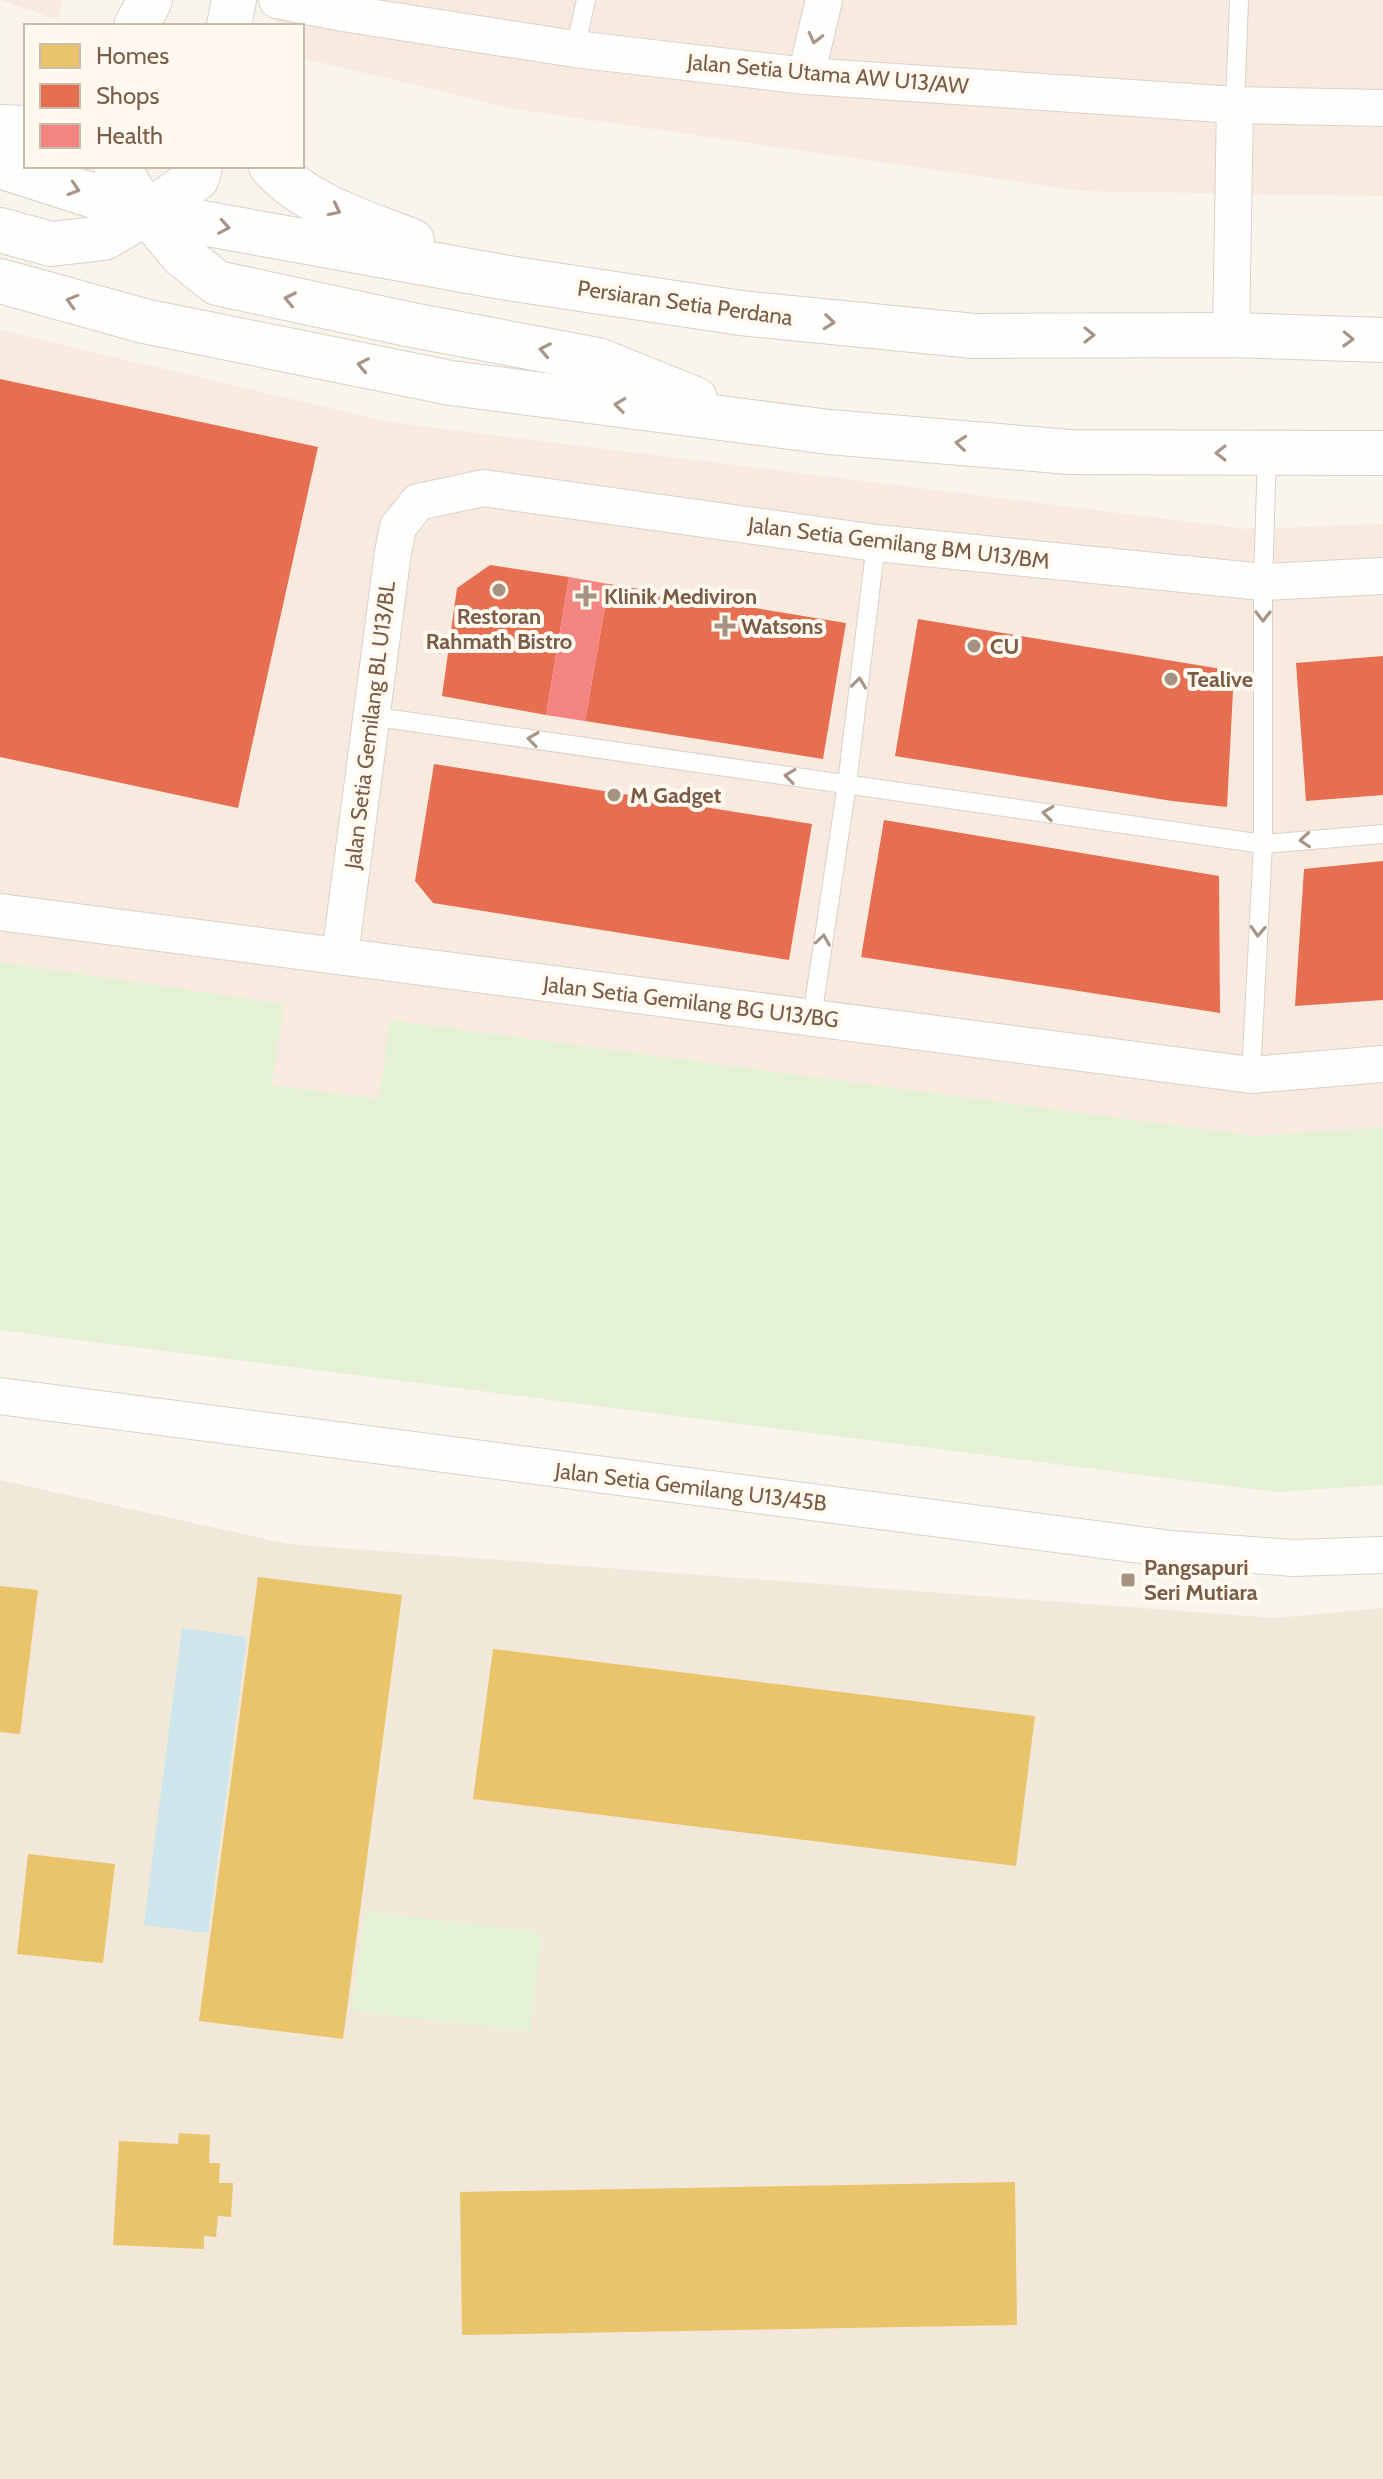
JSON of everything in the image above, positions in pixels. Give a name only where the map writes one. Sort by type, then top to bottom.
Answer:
[{"type":"main road","points":[[137,24],[152,0]]},
{"type":"main road","points":[[147,24],[152,0]]},
{"type":"main road","points":[[229,24],[235,0]]},
{"type":"main road","points":[[235,0],[237,24]]},
{"type":"main road","points":[[0,127],[24,128]]},
{"type":"main road","name":"Persiaran Setia Perdana","points":[[0,166],[147,213],[502,277],[741,313],[974,336],[1231,335],[1383,340]]},
{"type":"main road","points":[[117,168],[147,213],[182,255],[217,283],[412,325],[598,360],[749,422]]},
{"type":"main road","points":[[0,230],[57,244],[104,238],[197,178],[200,168]]},
{"type":"main road","points":[[273,168],[282,178],[332,210],[502,277]]},
{"type":"main road","points":[[0,281],[144,321],[451,383],[829,432],[1070,452],[1383,453]]},
{"type":"street","name":"Jalan Setia Utama AW U13/AW","points":[[277,0],[345,7],[575,49],[806,76],[1235,105],[1383,108]]},
{"type":"street","points":[[806,76],[824,0]]},
{"type":"street","points":[[1231,335],[1235,105]]},
{"type":"street","name":"Jalan Setia Gemilang BM U13/BM","points":[[418,502],[483,488],[876,543],[1263,582],[1383,576]]},
{"type":"street","name":"Jalan Setia Gemilang BL U13/BL","points":[[340,956],[370,716],[398,527],[418,502]]},
{"type":"street","name":"Jalan Setia Gemilang BG U13/BG","points":[[0,912],[1251,1075],[1383,1064]]},
{"type":"street","name":"Jalan Setia Gemilang U13/45B","points":[[0,1396],[1171,1549],[1293,1558],[1383,1555]]},
{"type":"lane","points":[[575,49],[586,0]]},
{"type":"lane","points":[[1235,105],[1239,0]]},
{"type":"lane","points":[[1251,1075],[1263,844],[1263,582],[1267,454]]},
{"type":"lane","points":[[812,1017],[847,784],[876,543]]},
{"type":"lane","points":[[370,716],[1263,844],[1383,834]]},
{"type":"shaded area","points":[[0,0],[63,0],[58,20]]},
{"type":"shaded area","points":[[280,0],[1383,0],[1383,196],[1082,191],[515,109],[304,58],[304,24],[274,24]]},
{"type":"shaded area","points":[[0,330],[388,422],[1247,529],[1383,524],[1383,1127],[1255,1136],[390,1020],[379,1099],[272,1085],[283,1004],[0,962]]},
{"type":"shaded area","points":[[0,1480],[288,1544],[1276,1618],[1383,1608],[1383,2479],[0,2479]]},
{"type":"green space","points":[[0,962],[284,1004],[272,1085],[379,1099],[390,1020],[1255,1136],[1383,1127],[1383,1485],[1277,1492],[0,1330]]},
{"type":"green space","points":[[365,1911],[542,1932],[530,2032],[352,2011]]},
{"type":"water","points":[[182,1628],[247,1637],[208,1933],[144,1925]]},
{"type":"building: Homes","points":[[258,1577],[402,1595],[343,2039],[199,2021]]},
{"type":"building: Homes","points":[[0,1586],[38,1590],[20,1734],[0,1732]]},
{"type":"building: Homes","points":[[493,1649],[1035,1716],[1016,1866],[473,1799]]},
{"type":"building: Homes","points":[[28,1854],[115,1864],[103,1963],[17,1954]]},
{"type":"building: Homes","points":[[179,2133],[210,2135],[209,2163],[220,2163],[219,2183],[233,2183],[231,2217],[218,2216],[216,2237],[204,2236],[204,2249],[113,2245],[119,2141],[178,2144]]},
{"type":"building: Homes","points":[[1015,2182],[1017,2325],[462,2335],[460,2192]]},
{"type":"building: Shops","points":[[0,379],[318,447],[238,808],[0,757]]},
{"type":"building: Shops","points":[[490,565],[569,577],[546,715],[442,696],[457,588]]},
{"type":"building: Shops","points":[[609,584],[846,623],[823,759],[585,721]]},
{"type":"building: Shops","points":[[918,619],[1234,671],[1227,807],[1172,801],[895,756]]},
{"type":"building: Shops","points":[[1383,656],[1383,795],[1306,801],[1296,663]]},
{"type":"building: Shops","points":[[434,764],[812,824],[789,960],[433,903],[415,881]]},
{"type":"building: Shops","points":[[884,820],[1219,876],[1220,1013],[861,957]]},
{"type":"building: Shops","points":[[1383,861],[1383,1000],[1295,1006],[1304,869]]},
{"type":"building: Health","points":[[569,577],[609,584],[585,721],[546,715]]},
{"type":"place","name":"Restoran Rahmath Bistro","points":[[499,590]]},
{"type":"place","name":"Klinik Mediviron","points":[[586,596]]},
{"type":"place","name":"Watsons","points":[[725,626]]},
{"type":"place","name":"CU","points":[[974,646]]},
{"type":"place","name":"Tealive","points":[[1171,679]]},
{"type":"place","name":"M Gadget","points":[[614,795]]},
{"type":"place","name":"Pangsapuri Seri Mutiara","points":[[1128,1580]]}]
